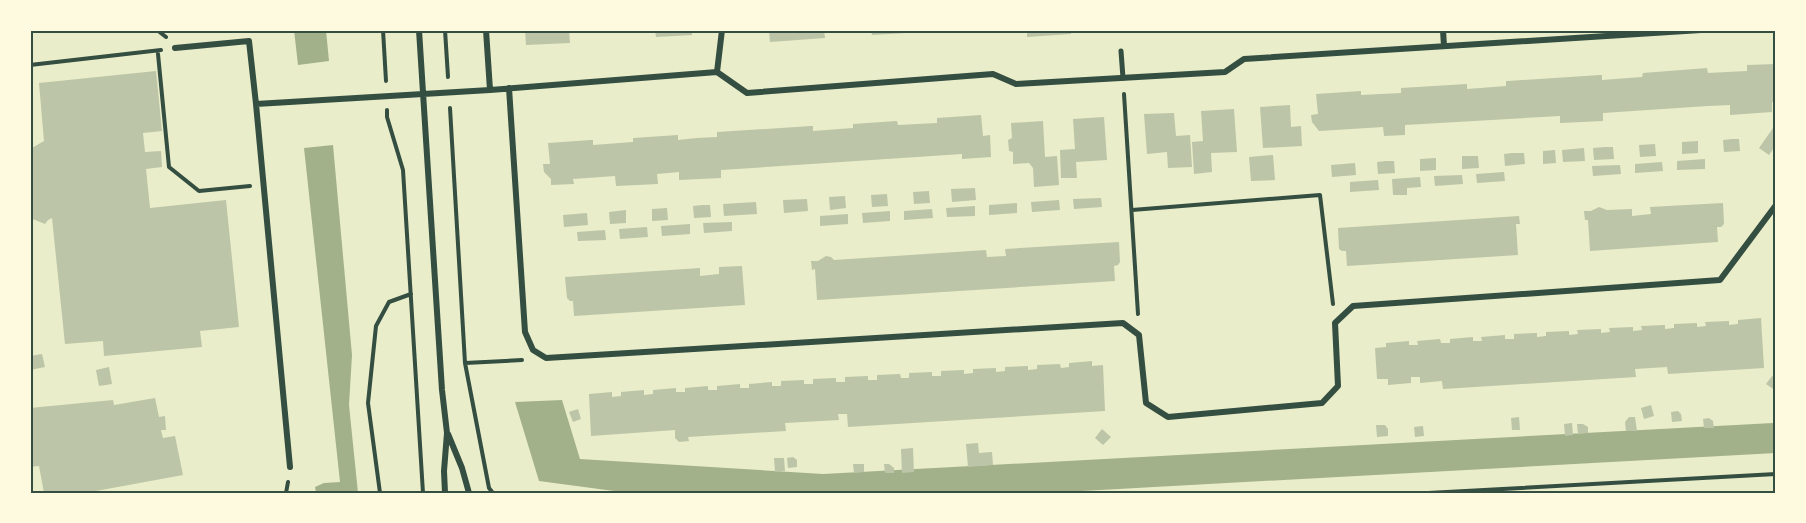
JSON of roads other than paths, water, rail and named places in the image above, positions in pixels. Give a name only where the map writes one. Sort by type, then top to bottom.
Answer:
[{"type":"street","points":[[419,30],[442,390],[447,433],[445,493]]},
{"type":"street","points":[[486,30],[490,90]]},
{"type":"street","points":[[717,72],[722,30]]},
{"type":"street","points":[[1443,30],[1444,46]]},
{"type":"street","points":[[256,104],[449,93],[717,72],[747,93],[993,74],[1016,84],[1225,72],[1244,59],[1699,30]]},
{"type":"street","points":[[175,48],[249,41],[290,467]]},
{"type":"street","points":[[1121,51],[1123,78]]},
{"type":"street","points":[[509,88],[525,332],[533,350],[546,358],[1123,323],[1139,335],[1146,403],[1168,417],[1322,403],[1338,386],[1335,323],[1353,306],[1720,280],[1776,205]]},
{"type":"street","points":[[447,433],[462,468],[469,493]]}]
